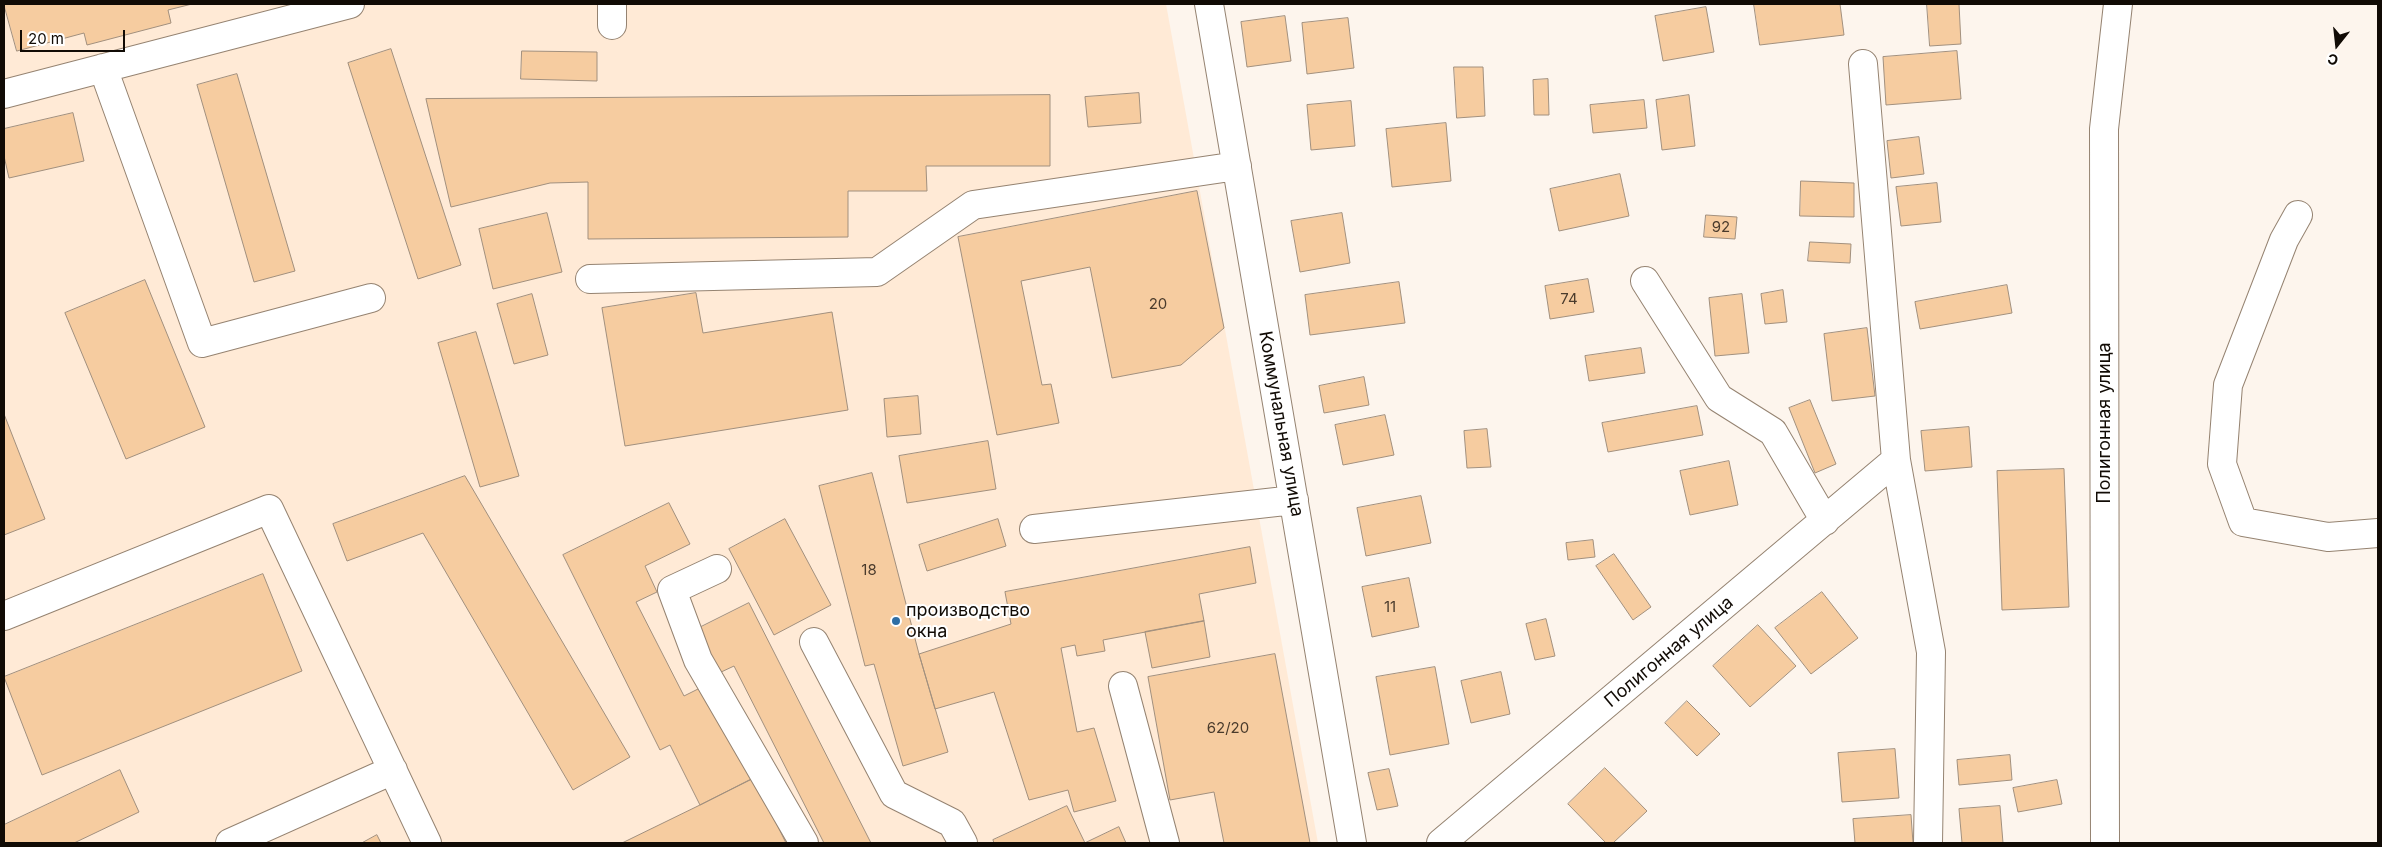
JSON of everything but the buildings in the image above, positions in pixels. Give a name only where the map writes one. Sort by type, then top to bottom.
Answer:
[{"type":"street","points":[[4,94],[350,4]]},
{"type":"street","name":"Коммунальная улица","points":[[1209,4],[1352,843]]},
{"type":"street","name":"Полигонная улица","points":[[2105,843],[2104,129],[2118,4]]},
{"type":"street","points":[[1863,64],[1896,460],[1931,652],[1928,843]]},
{"type":"street","points":[[104,68],[202,343],[371,298]]},
{"type":"street","points":[[590,279],[877,272],[973,205],[1237,166]]},
{"type":"street","points":[[2298,215],[2284,240],[2228,385],[2222,464],[2243,522],[2328,537],[2378,533]]},
{"type":"street","points":[[1645,281],[1719,398],[1773,432],[1825,521]]},
{"type":"street","name":"Полигонная улица","points":[[1441,843],[1896,460]]},
{"type":"street","points":[[1034,529],[1294,500]]},
{"type":"street","points":[[4,616],[269,509],[428,843]]},
{"type":"street","points":[[717,569],[672,590],[698,660],[804,843]]},
{"type":"street","points":[[814,642],[894,794],[952,823],[963,843]]},
{"type":"street","points":[[1123,686],[1166,843]]},
{"type":"street","points":[[230,843],[393,770]]},
{"type":"shaded area","points":[[4,4],[1166,4],[1318,843],[4,843]]},
{"type":"place","name":"производство окна","points":[[896,621]]}]
